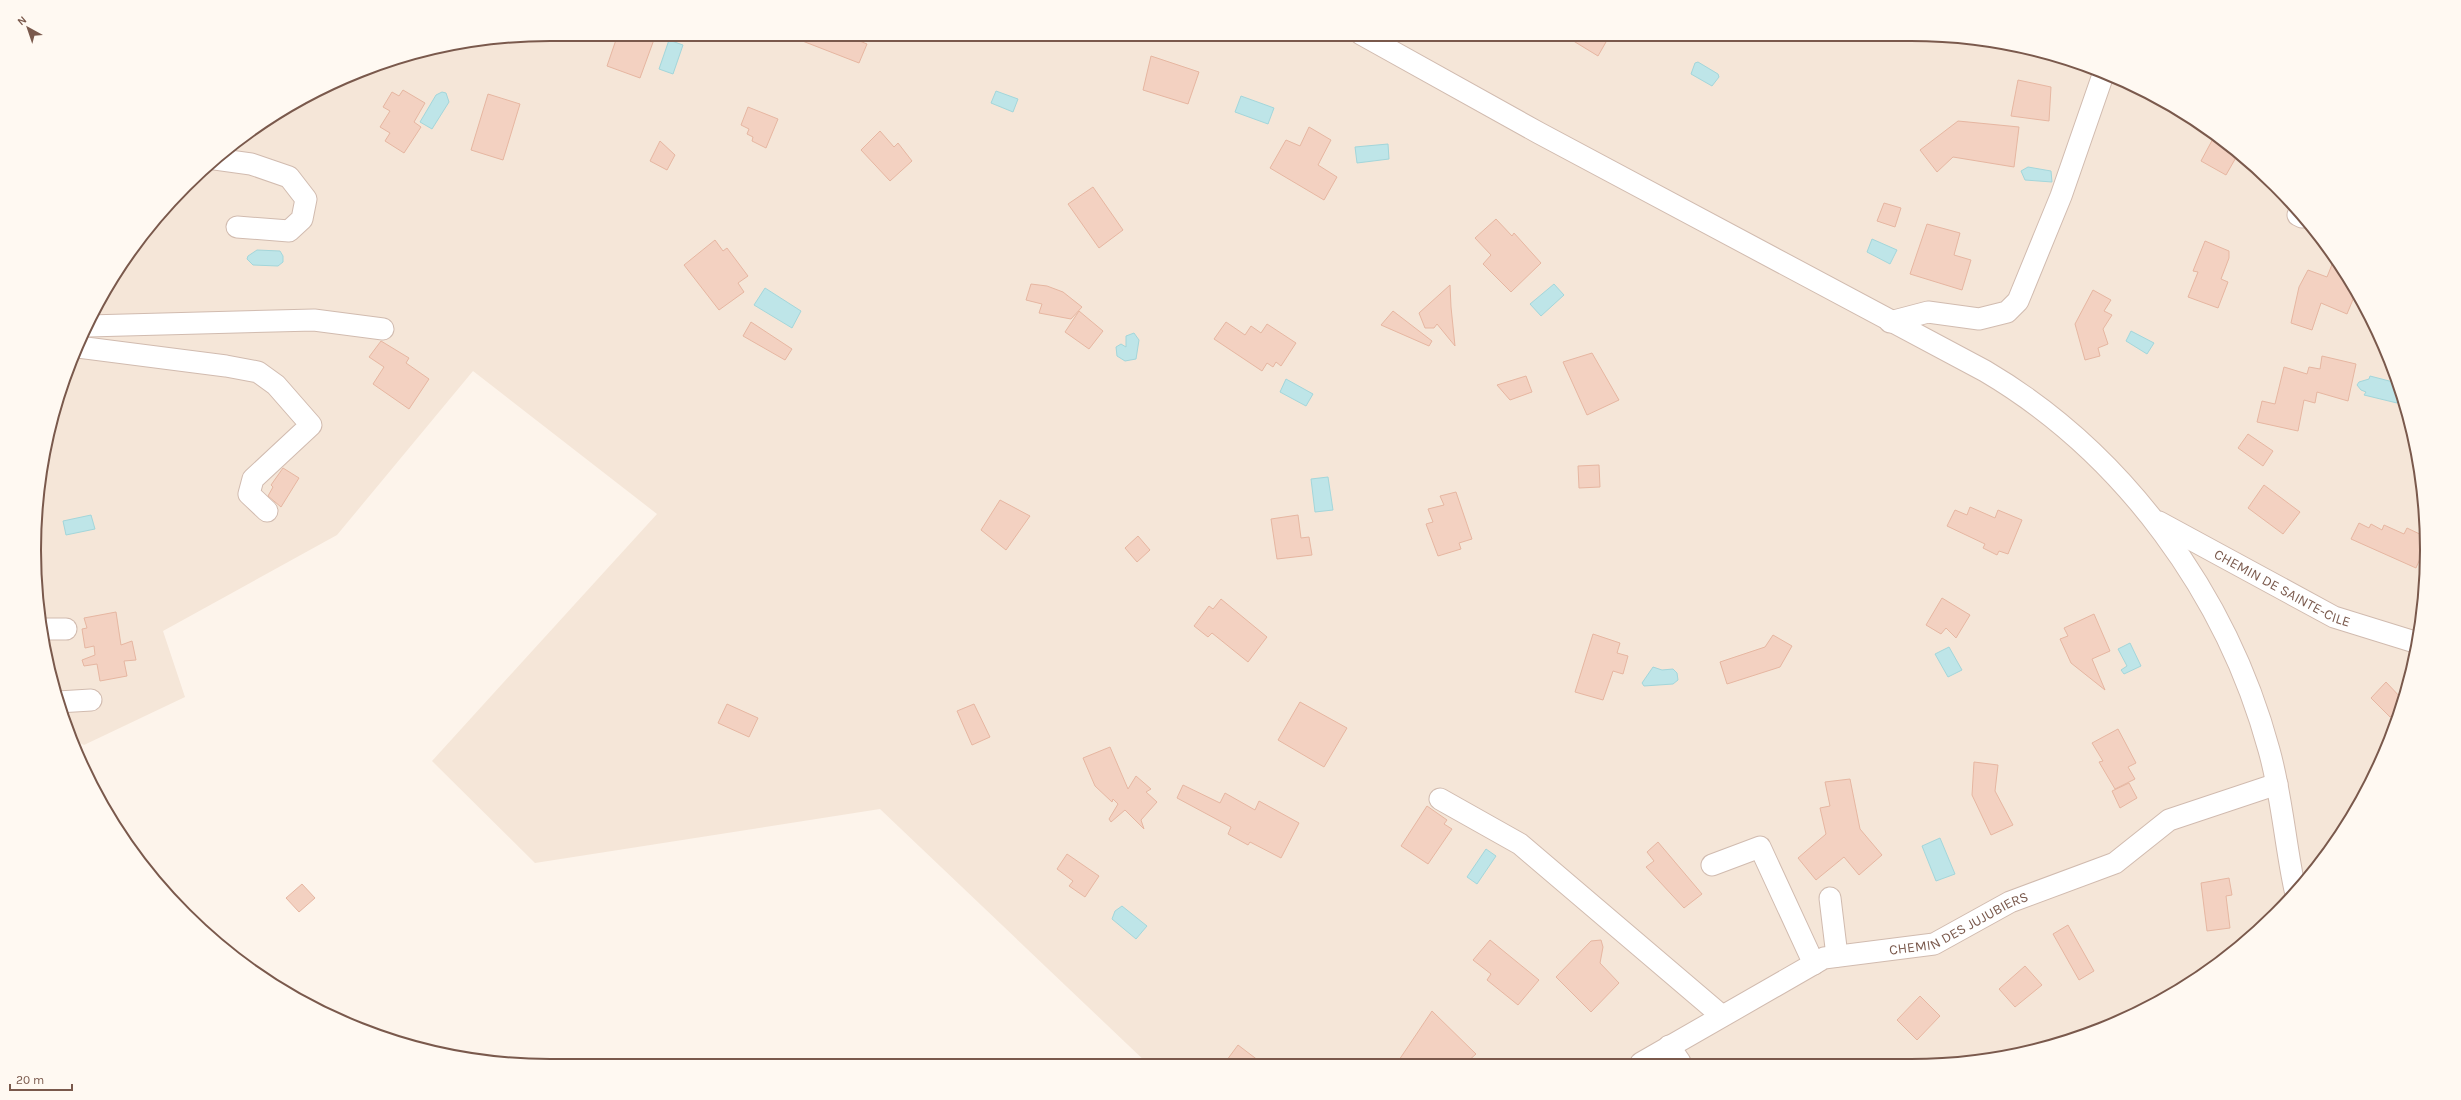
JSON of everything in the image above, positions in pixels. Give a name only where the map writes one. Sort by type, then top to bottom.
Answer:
[{"type":"street","points":[[1373,41],[2012,387],[2075,436],[2125,486],[2154,519],[2178,552],[2218,622],[2240,667],[2258,715],[2277,784],[2294,886]]},
{"type":"street","points":[[1890,322],[1928,312],[1979,319],[2007,312],[2018,301],[2061,196],[2102,78]]},
{"type":"street","points":[[222,160],[250,164],[289,176],[306,199],[302,219],[288,231],[237,227]]},
{"type":"street","points":[[93,326],[314,320],[383,329]]},
{"type":"street","points":[[83,348],[226,366],[258,372],[276,385],[311,425],[253,479],[249,494],[267,511]]},
{"type":"street","name":"CHEMIN DE SAINTE-CILE","points":[[2154,519],[2334,617],[2411,641]]},
{"type":"street","points":[[47,629],[66,629]]},
{"type":"street","points":[[64,702],[91,700]]},
{"type":"street","name":"CHEMIN DES JUJUBIERS","points":[[1656,1059],[1674,1054],[1722,1016],[1824,958],[1934,944],[2010,902],[2115,863],[2169,820],[2277,784]]},
{"type":"street","points":[[1440,799],[1520,844],[1722,1016]]},
{"type":"street","points":[[1712,865],[1760,847],[1814,964]]},
{"type":"street","points":[[1830,898],[1837,956]]},
{"type":"shaded area","points":[[550,41],[1911,41],[1977,45],[2043,58],[2106,80],[2136,93],[2166,109],[2221,146],[2247,167],[2294,214],[2334,267],[2368,325],[2393,386],[2403,418],[2416,484],[2420,550],[2419,583],[2416,616],[2403,682],[2393,714],[2368,775],[2334,833],[2315,860],[2294,886],[2247,933],[2221,954],[2166,991],[2136,1007],[2075,1032],[2043,1042],[1977,1055],[1911,1059],[1143,1059],[880,809],[535,863],[432,761],[657,514],[473,371],[337,535],[163,631],[185,697],[84,745],[79,742],[68,714],[58,682],[51,649],[45,616],[42,583],[42,517],[45,484],[58,418],[80,355],[93,325],[109,295],[146,240],[167,214],[214,167],[267,127],[295,109],[325,93],[386,68],[418,58],[484,45]]},
{"type":"water","points":[[669,41],[683,45],[673,74],[659,69]]},
{"type":"water","points":[[1698,62],[1718,74],[1719,77],[1712,86],[1691,74],[1695,63]]},
{"type":"water","points":[[996,91],[1018,99],[1013,112],[991,103]]},
{"type":"water","points":[[442,92],[446,93],[449,102],[432,129],[420,122],[436,95]]},
{"type":"water","points":[[1241,96],[1274,108],[1268,124],[1235,112]]},
{"type":"water","points":[[1388,144],[1389,159],[1357,163],[1355,147]]},
{"type":"water","points":[[2028,167],[2051,171],[2052,182],[2025,180],[2021,171]]},
{"type":"water","points":[[1872,239],[1897,250],[1890,264],[1867,252]]},
{"type":"water","points":[[257,250],[280,251],[283,256],[283,262],[278,266],[253,265],[247,259],[248,256]]},
{"type":"water","points":[[1554,284],[1564,295],[1541,316],[1530,304]]},
{"type":"water","points":[[765,288],[801,311],[792,328],[754,305]]},
{"type":"water","points":[[2131,331],[2154,343],[2147,354],[2126,341]]},
{"type":"water","points":[[1134,333],[1139,340],[1136,359],[1125,361],[1117,356],[1116,347],[1121,344],[1126,347],[1126,336]]},
{"type":"water","points":[[2370,376],[2391,382],[2397,403],[2364,395],[2366,392],[2361,390],[2357,385],[2359,382],[2369,379]]},
{"type":"water","points":[[1286,379],[1313,394],[1306,406],[1280,392]]},
{"type":"water","points":[[1328,477],[1333,510],[1315,512],[1311,479]]},
{"type":"water","points":[[91,515],[95,529],[66,535],[63,521]]},
{"type":"water","points":[[2130,643],[2141,666],[2124,674],[2121,670],[2127,666],[2118,649]]},
{"type":"water","points":[[1949,647],[1962,670],[1948,677],[1935,654]]},
{"type":"water","points":[[1653,667],[1662,670],[1673,669],[1677,673],[1678,680],[1673,684],[1644,686],[1642,683]]},
{"type":"water","points":[[1940,838],[1955,874],[1936,881],[1922,846]]},
{"type":"water","points":[[1486,849],[1496,856],[1477,884],[1467,877]]},
{"type":"water","points":[[1122,906],[1147,926],[1136,939],[1112,919],[1115,911]]},
{"type":"building","points":[[616,41],[653,41],[640,78],[607,66]]},
{"type":"building","points":[[802,41],[860,41],[867,44],[859,63]]},
{"type":"building","points":[[1573,41],[1606,42],[1598,56]]},
{"type":"building","points":[[1151,56],[1199,72],[1188,104],[1143,90]]},
{"type":"building","points":[[2018,80],[2051,87],[2049,121],[2011,116]]},
{"type":"building","points":[[403,90],[425,103],[414,122],[421,127],[404,153],[385,141],[390,133],[380,127],[390,111],[383,107],[392,92],[399,96]]},
{"type":"building","points":[[488,94],[520,104],[503,160],[471,150]]},
{"type":"building","points":[[748,107],[778,119],[766,148],[752,141],[753,137],[747,134],[749,129],[741,125]]},
{"type":"building","points":[[1958,121],[2019,127],[2014,167],[1953,157],[1937,172],[1920,150]]},
{"type":"building","points":[[1309,127],[1331,140],[1318,165],[1337,177],[1324,200],[1270,168],[1286,140],[1300,146]]},
{"type":"building","points":[[880,131],[894,147],[898,143],[912,161],[890,181],[861,150]]},
{"type":"building","points":[[2212,140],[2236,158],[2226,175],[2201,161]]},
{"type":"building","points":[[660,141],[675,155],[667,170],[650,161]]},
{"type":"building","points":[[1093,187],[1123,230],[1099,248],[1068,204]]},
{"type":"building","points":[[1884,203],[1901,208],[1895,227],[1877,221]]},
{"type":"building","points":[[1496,219],[1512,236],[1514,233],[1541,263],[1511,292],[1483,264],[1491,255],[1475,238]]},
{"type":"building","points":[[1927,224],[1960,233],[1954,255],[1971,260],[1962,290],[1910,274]]},
{"type":"building","points":[[715,240],[723,251],[727,248],[748,276],[738,283],[744,292],[719,310],[684,265]]},
{"type":"building","points":[[2205,241],[2229,251],[2229,258],[2221,279],[2228,282],[2218,308],[2188,297],[2198,272],[2193,271]]},
{"type":"building","points":[[2332,264],[2353,298],[2347,314],[2321,303],[2312,330],[2291,323],[2299,287],[2308,270],[2327,277]]},
{"type":"building","points":[[1031,284],[1047,286],[1063,292],[1082,307],[1071,319],[1039,313],[1042,304],[1026,300]]},
{"type":"building","points":[[1450,285],[1455,346],[1437,324],[1434,328],[1425,328],[1419,313]]},
{"type":"building","points":[[2093,290],[2111,300],[2104,311],[2112,315],[2103,329],[2108,344],[2098,348],[2100,356],[2085,360],[2075,324]]},
{"type":"building","points":[[1079,311],[1103,331],[1089,349],[1065,332]]},
{"type":"building","points":[[1393,311],[1432,341],[1429,346],[1381,325]]},
{"type":"building","points":[[751,322],[792,349],[785,360],[743,336]]},
{"type":"building","points":[[1226,322],[1245,335],[1251,326],[1261,333],[1267,324],[1296,343],[1281,366],[1276,362],[1273,367],[1267,363],[1262,371],[1214,339]]},
{"type":"building","points":[[381,341],[409,358],[406,363],[429,379],[409,409],[373,384],[384,367],[369,357]]},
{"type":"building","points":[[1592,353],[1619,400],[1587,415],[1563,362]]},
{"type":"building","points":[[2322,356],[2356,364],[2348,401],[2317,392],[2315,403],[2304,400],[2298,431],[2257,422],[2262,401],[2275,404],[2284,367],[2307,374],[2309,367],[2320,369]]},
{"type":"building","points":[[1526,376],[1532,392],[1510,400],[1497,385]]},
{"type":"building","points":[[2248,434],[2273,451],[2263,466],[2238,448]]},
{"type":"building","points":[[1599,465],[1600,487],[1579,488],[1578,466]]},
{"type":"building","points":[[283,468],[299,478],[281,507],[268,496],[273,487],[271,485]]},
{"type":"building","points":[[2264,485],[2300,512],[2283,534],[2248,508]]},
{"type":"building","points":[[1456,492],[1472,539],[1459,543],[1461,549],[1438,556],[1426,524],[1433,522],[1428,509],[1444,505],[1440,496]]},
{"type":"building","points":[[1000,500],[1030,516],[1006,550],[981,530]]},
{"type":"building","points":[[1970,507],[1995,518],[1998,510],[2022,520],[2008,554],[1999,551],[1997,555],[1983,548],[1985,544],[1947,526],[1955,510],[1967,515]]},
{"type":"building","points":[[1298,515],[1301,538],[1309,537],[1312,555],[1277,559],[1271,519]]},
{"type":"building","points":[[2359,523],[2369,528],[2371,524],[2382,530],[2384,525],[2404,534],[2407,528],[2420,534],[2420,559],[2416,568],[2351,539]]},
{"type":"building","points":[[1138,536],[1150,550],[1137,562],[1125,548]]},
{"type":"building","points":[[1942,598],[1970,615],[1956,638],[1946,628],[1941,634],[1926,625]]},
{"type":"building","points":[[1221,599],[1267,637],[1248,662],[1212,633],[1208,637],[1194,626],[1209,606],[1213,609]]},
{"type":"building","points":[[116,612],[121,645],[132,641],[136,660],[124,661],[127,676],[100,681],[97,664],[84,666],[82,660],[95,655],[94,646],[85,648],[82,629],[87,628],[84,618]]},
{"type":"building","points":[[2094,614],[2110,651],[2092,659],[2105,690],[2071,663],[2060,639],[2068,636],[2064,628]]},
{"type":"building","points":[[1593,634],[1620,643],[1617,653],[1628,656],[1623,674],[1613,671],[1603,700],[1575,692]]},
{"type":"building","points":[[1773,635],[1792,646],[1780,667],[1727,684],[1720,662],[1765,647]]},
{"type":"building","points":[[2386,682],[2399,696],[2393,715],[2390,717],[2371,698]]},
{"type":"building","points":[[1300,702],[1347,728],[1324,767],[1278,740]]},
{"type":"building","points":[[727,704],[758,718],[749,737],[718,723]]},
{"type":"building","points":[[974,704],[990,737],[972,745],[957,711]]},
{"type":"building","points":[[2118,729],[2136,763],[2128,767],[2135,779],[2115,789],[2099,762],[2103,761],[2092,743]]},
{"type":"building","points":[[1110,747],[1128,789],[1136,776],[1151,789],[1146,792],[1157,802],[1141,820],[1144,829],[1125,810],[1111,822],[1109,819],[1118,804],[1113,799],[1112,802],[1095,786],[1083,758]]},
{"type":"building","points":[[1974,762],[1998,765],[1995,791],[2013,825],[1991,835],[1972,795]]},
{"type":"building","points":[[1850,779],[1860,829],[1882,855],[1859,875],[1844,857],[1816,880],[1798,858],[1826,834],[1820,808],[1830,806],[1825,782]]},
{"type":"building","points":[[2129,783],[2137,798],[2120,808],[2112,791]]},
{"type":"building","points":[[1183,785],[1220,803],[1225,793],[1255,810],[1259,801],[1299,823],[1281,858],[1250,842],[1248,845],[1228,834],[1231,827],[1177,798]]},
{"type":"building","points":[[1427,806],[1447,820],[1444,824],[1452,829],[1428,864],[1401,846]]},
{"type":"building","points":[[1658,842],[1702,894],[1684,908],[1646,867],[1654,861],[1647,852]]},
{"type":"building","points":[[1067,854],[1099,876],[1085,897],[1069,886],[1073,881],[1057,869]]},
{"type":"building","points":[[2229,878],[2232,895],[2226,896],[2230,928],[2207,931],[2201,883]]},
{"type":"building","points":[[302,884],[315,898],[299,912],[286,898]]},
{"type":"building","points":[[2068,925],[2094,971],[2079,980],[2053,934]]},
{"type":"building","points":[[1490,940],[1539,980],[1518,1005],[1487,980],[1491,974],[1473,960]]},
{"type":"building","points":[[1601,940],[1603,947],[1600,963],[1619,983],[1591,1012],[1556,977],[1591,941]]},
{"type":"building","points":[[2025,966],[2042,985],[2015,1007],[1999,989]]},
{"type":"building","points":[[1920,996],[1940,1016],[1917,1040],[1897,1020]]},
{"type":"building","points":[[1432,1011],[1476,1054],[1470,1059],[1400,1059]]},
{"type":"building","points":[[1238,1045],[1256,1059],[1228,1059]]}]
